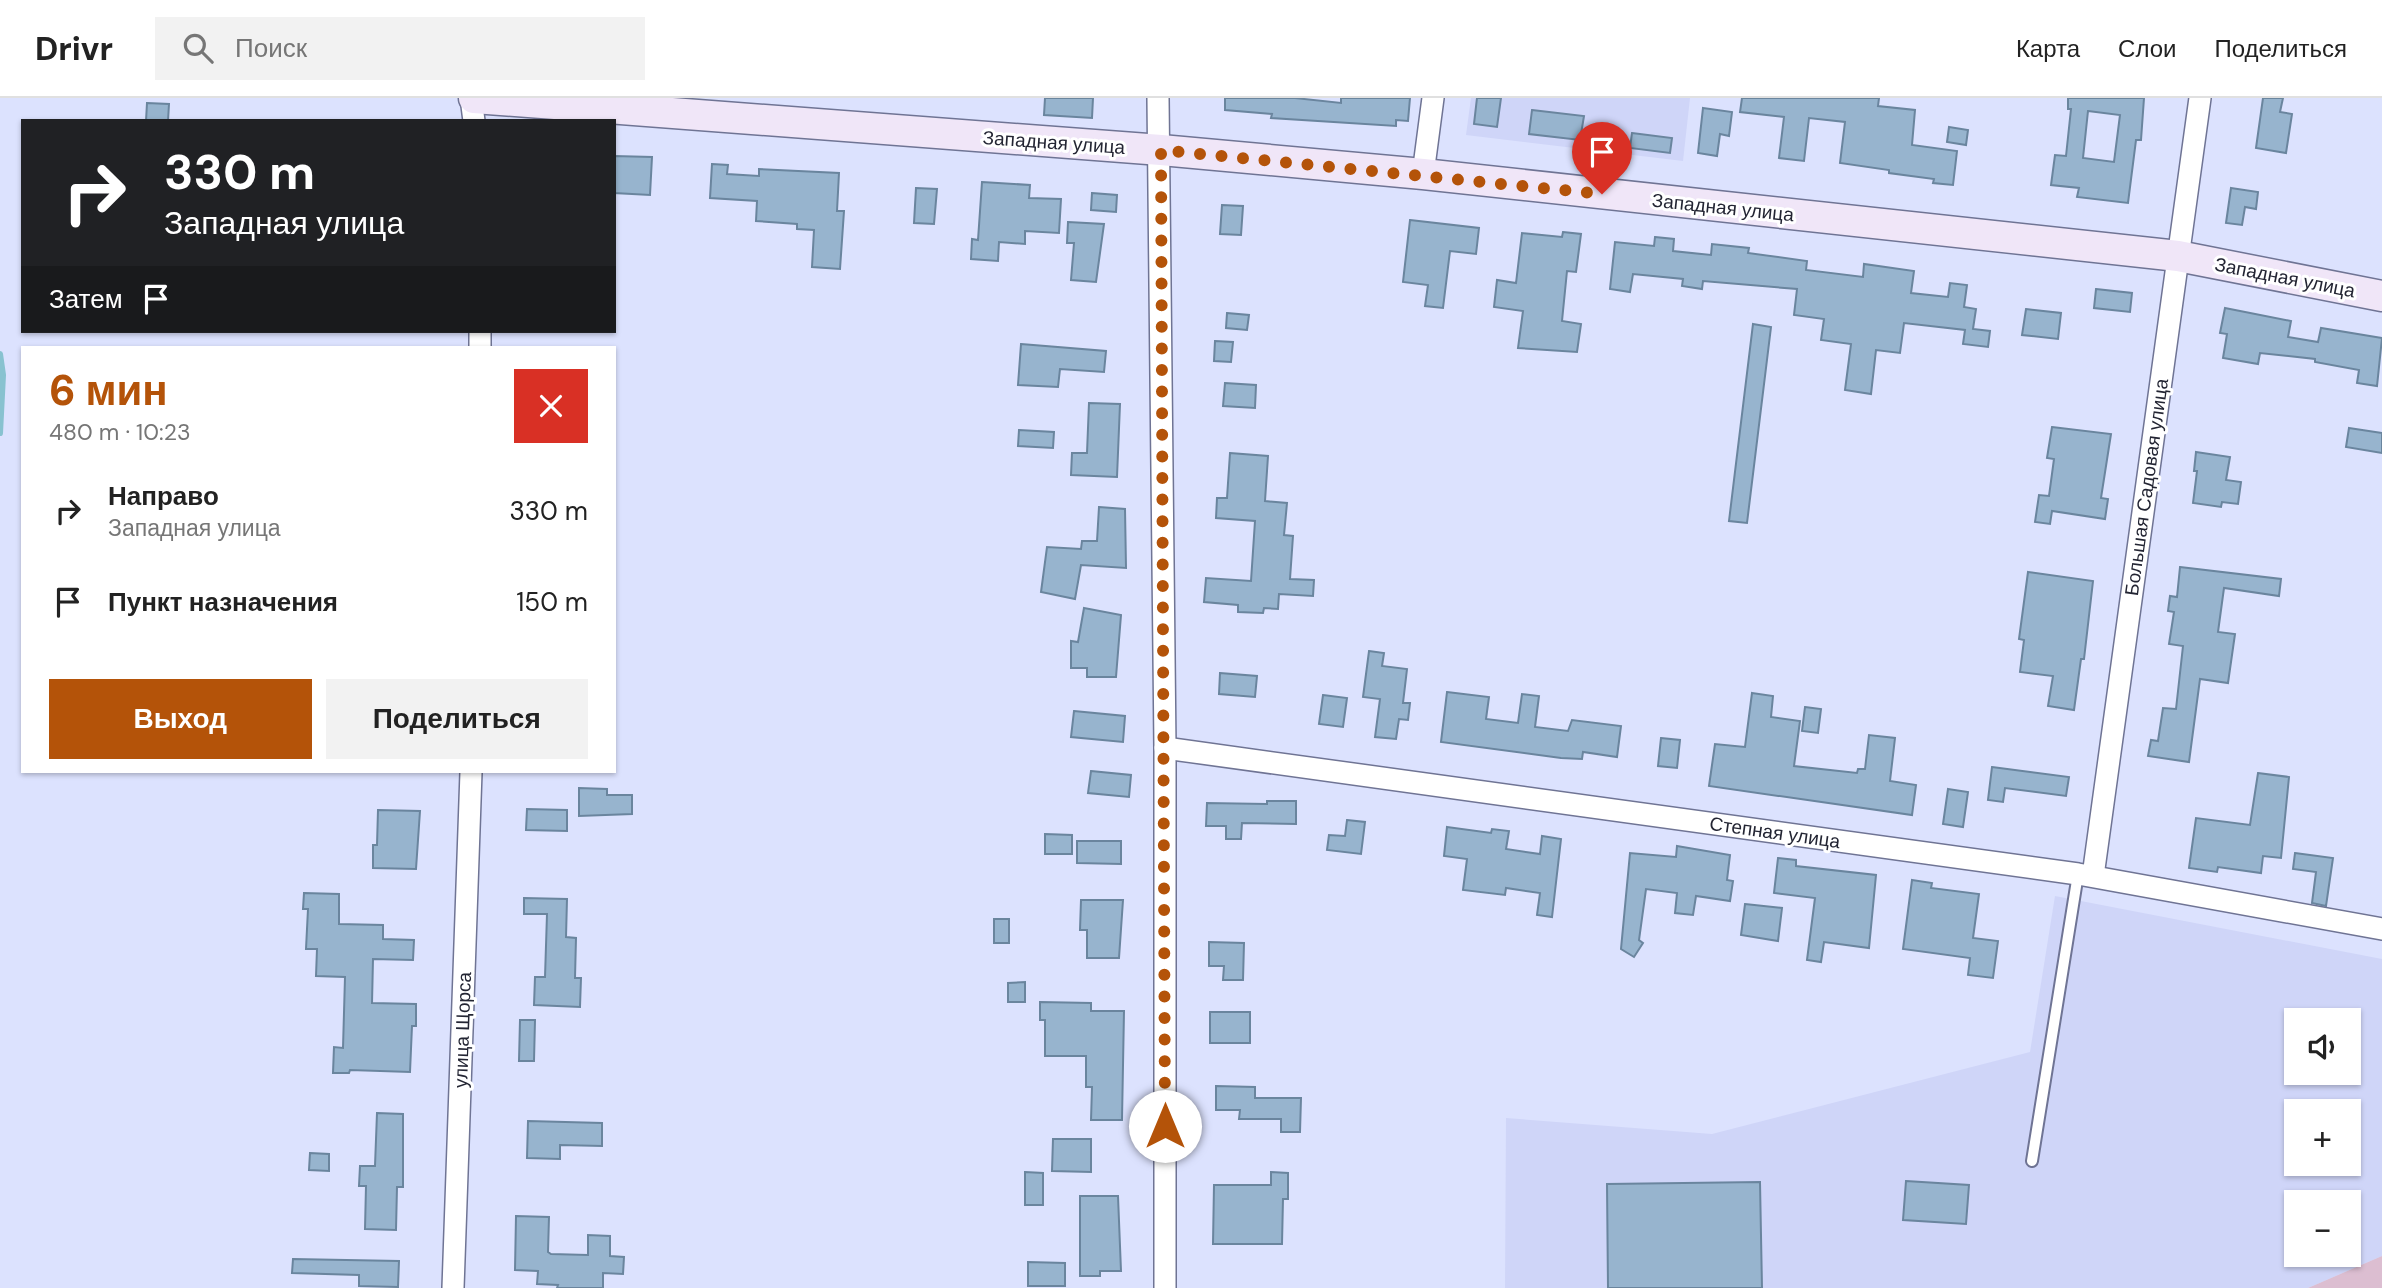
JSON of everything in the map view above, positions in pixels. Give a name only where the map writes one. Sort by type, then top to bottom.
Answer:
[{"type":"main road","name":"Западная улица","points":[[472,98],[1161,150],[1423,174],[2178,256],[2382,296]]},
{"type":"street","points":[[472,98],[474,119]]},
{"type":"street","points":[[1158,98],[1161,150],[1165,748],[1165,1288]]},
{"type":"street","points":[[1423,174],[1433,98]]},
{"type":"street","name":"Большая Садовая улица","points":[[2085,875],[2200,98]]},
{"type":"street","name":"Степная улица","points":[[1165,748],[2085,875],[2382,929]]},
{"type":"street","name":"улица Щорса","points":[[453,1288],[471,773]]},
{"type":"lane","points":[[2032,1161],[2085,875]]},
{"type":"shaded area","points":[[1471,98],[1690,98],[1683,161],[1466,135]]},
{"type":"shaded area","points":[[2055,896],[2382,959],[2382,1256],[2361,1265],[2361,1190],[2284,1190],[2284,1267],[2357,1267],[2308,1288],[1505,1288],[1506,1118],[1712,1134],[2030,1052]]},
{"type":"shaded area","points":[[2382,1256],[2382,1288],[2308,1288],[2361,1267]]},
{"type":"building","points":[[1045,98],[1093,98],[1092,118],[1044,115]]},
{"type":"building","points":[[1225,98],[1295,98],[1341,103],[1341,98],[1410,98],[1408,121],[1396,120],[1396,126],[1271,118],[1272,114],[1225,110]]},
{"type":"building","points":[[1477,98],[1501,98],[1497,127],[1474,124]]},
{"type":"building","points":[[1742,98],[1879,98],[1878,106],[1915,110],[1912,145],[1957,151],[1953,185],[1933,183],[1934,179],[1889,173],[1889,170],[1840,163],[1845,122],[1809,118],[1804,161],[1779,158],[1784,117],[1740,112]]},
{"type":"building","points":[[2068,98],[2144,98],[2141,140],[2136,140],[2128,203],[2077,197],[2079,188],[2051,185],[2055,155],[2066,156],[2071,109],[2068,109]],"holes":[[[2088,111],[2120,115],[2114,162],[2083,158]]]},
{"type":"building","points":[[2263,98],[2283,98],[2280,112],[2292,114],[2286,153],[2256,148]]},
{"type":"building","points":[[147,103],[169,104],[168,119],[146,119]]},
{"type":"building","points":[[1703,108],[1732,112],[1729,136],[1720,134],[1717,156],[1698,153]]},
{"type":"building","points":[[1532,110],[1584,116],[1580,140],[1529,134]]},
{"type":"building","points":[[1949,127],[1968,130],[1966,145],[1947,142]]},
{"type":"building","points":[[1632,133],[1672,138],[1670,153],[1630,148]]},
{"type":"building","points":[[616,156],[652,157],[650,195],[616,193]]},
{"type":"building","points":[[712,164],[728,165],[727,174],[759,176],[759,169],[839,173],[837,211],[844,211],[840,269],[812,267],[814,230],[797,229],[797,224],[756,221],[757,201],[710,198]]},
{"type":"building","points":[[982,182],[1030,185],[1029,198],[1061,199],[1059,233],[1025,231],[1025,244],[999,242],[998,261],[971,259],[972,239],[978,240]]},
{"type":"building","points":[[916,188],[937,189],[934,224],[914,223]]},
{"type":"building","points":[[2231,188],[2258,192],[2256,209],[2245,207],[2242,225],[2226,223]]},
{"type":"building","points":[[1092,193],[1117,195],[1116,212],[1091,210]]},
{"type":"building","points":[[1222,205],[1243,206],[1241,235],[1220,234]]},
{"type":"building","points":[[1410,220],[1479,228],[1476,254],[1450,251],[1443,308],[1425,306],[1428,285],[1403,282]]},
{"type":"building","points":[[1068,222],[1104,224],[1096,282],[1071,280],[1074,243],[1067,243]]},
{"type":"building","points":[[1563,232],[1581,234],[1576,272],[1567,271],[1562,321],[1581,324],[1577,352],[1518,348],[1523,311],[1494,307],[1497,280],[1516,283],[1522,233],[1562,237]]},
{"type":"building","points":[[1655,237],[1674,239],[1673,251],[1711,255],[1712,244],[1749,248],[1748,253],[1807,261],[1806,270],[1863,277],[1864,264],[1914,271],[1911,293],[1948,297],[1950,283],[1967,285],[1964,307],[1976,309],[1973,329],[1990,331],[1988,347],[1963,344],[1965,330],[1904,323],[1900,353],[1876,350],[1871,394],[1845,390],[1851,344],[1821,340],[1824,319],[1794,315],[1797,289],[1703,281],[1702,289],[1682,286],[1683,279],[1633,274],[1630,292],[1610,289],[1615,242],[1654,246]]},
{"type":"building","points":[[2096,289],[2132,293],[2130,312],[2094,308]]},
{"type":"building","points":[[2225,308],[2291,321],[2288,337],[2318,342],[2321,328],[2382,338],[2377,386],[2357,383],[2359,370],[2315,362],[2315,359],[2260,353],[2258,364],[2223,358],[2227,334],[2220,333]]},
{"type":"building","points":[[2026,309],[2061,313],[2058,339],[2022,335]]},
{"type":"building","points":[[1227,313],[1249,315],[1247,330],[1226,328]]},
{"type":"building","points":[[1753,324],[1771,327],[1747,523],[1729,521]]},
{"type":"building","points":[[1215,341],[1233,342],[1231,362],[1214,361]]},
{"type":"building","points":[[1021,344],[1106,351],[1104,372],[1060,369],[1058,387],[1018,385]]},
{"type":"building","points":[[1225,383],[1256,385],[1255,408],[1223,406]]},
{"type":"building","points":[[1089,403],[1120,404],[1117,477],[1071,475],[1072,453],[1087,453]]},
{"type":"building","points":[[2052,427],[2111,434],[2101,498],[2108,499],[2105,519],[2052,511],[2050,524],[2035,522],[2039,495],[2049,496],[2054,459],[2047,458]]},
{"type":"building","points":[[2349,428],[2382,433],[2382,453],[2346,447]]},
{"type":"building","points":[[1019,430],[1054,432],[1053,448],[1018,446]]},
{"type":"building","points":[[2196,452],[2230,457],[2226,480],[2241,482],[2238,504],[2222,502],[2221,507],[2193,503],[2197,471],[2194,471]]},
{"type":"building","points":[[1230,453],[1268,456],[1265,501],[1287,503],[1284,535],[1293,536],[1290,579],[1314,580],[1313,596],[1279,594],[1278,609],[1264,608],[1263,613],[1238,612],[1238,605],[1204,602],[1206,578],[1251,581],[1255,521],[1216,518],[1217,498],[1227,498]]},
{"type":"building","points":[[1099,507],[1125,509],[1126,568],[1081,565],[1075,599],[1041,592],[1047,547],[1081,549],[1082,541],[1097,541]]},
{"type":"building","points":[[2180,567],[2281,579],[2279,596],[2224,588],[2218,632],[2235,634],[2228,683],[2200,679],[2189,762],[2148,756],[2151,740],[2158,741],[2163,708],[2176,709],[2183,646],[2169,644],[2174,612],[2168,611],[2170,596],[2177,597]]},
{"type":"building","points":[[2028,572],[2093,581],[2084,659],[2081,659],[2074,710],[2048,706],[2053,676],[2020,672],[2024,640],[2019,639]]},
{"type":"building","points":[[1084,608],[1121,615],[1116,677],[1087,677],[1087,668],[1071,668],[1071,641],[1078,642]]},
{"type":"building","points":[[1369,651],[1384,653],[1382,666],[1407,669],[1403,703],[1410,703],[1408,720],[1399,719],[1396,739],[1375,737],[1380,699],[1363,697]]},
{"type":"building","points":[[1220,673],[1257,676],[1255,697],[1219,694]]},
{"type":"building","points":[[1447,692],[1489,697],[1486,719],[1518,723],[1522,694],[1539,696],[1535,727],[1568,731],[1572,720],[1621,726],[1617,757],[1583,752],[1582,759],[1561,758],[1441,742]]},
{"type":"building","points":[[1752,693],[1773,696],[1771,717],[1800,721],[1794,766],[1857,773],[1858,769],[1865,769],[1869,735],[1895,738],[1890,781],[1916,785],[1912,815],[1709,786],[1715,744],[1745,747]]},
{"type":"building","points":[[1323,695],[1347,698],[1343,727],[1319,724]]},
{"type":"building","points":[[1805,707],[1821,709],[1818,733],[1802,731]]},
{"type":"building","points":[[1074,711],[1125,716],[1123,742],[1071,737]]},
{"type":"building","points":[[1661,738],[1680,740],[1677,768],[1658,766]]},
{"type":"building","points":[[1992,767],[2069,777],[2066,796],[2005,788],[2003,802],[1988,800]]},
{"type":"building","points":[[1091,771],[1131,775],[1129,797],[1088,793]]},
{"type":"building","points":[[2258,773],[2289,777],[2281,858],[2263,856],[2261,873],[2218,867],[2217,872],[2189,868],[2196,818],[2250,825]]},
{"type":"building","points":[[579,788],[607,789],[607,795],[632,795],[632,814],[579,816]]},
{"type":"building","points":[[1948,789],[1968,792],[1963,827],[1943,824]]},
{"type":"building","points":[[1267,801],[1296,801],[1296,824],[1242,823],[1241,839],[1226,839],[1226,826],[1206,826],[1207,803],[1267,804]]},
{"type":"building","points":[[527,809],[567,810],[567,831],[526,830]]},
{"type":"building","points":[[378,810],[420,811],[416,869],[373,868]]},
{"type":"building","points":[[1347,820],[1365,822],[1361,854],[1327,850],[1329,835],[1345,836]]},
{"type":"building","points":[[1447,827],[1491,833],[1492,829],[1509,831],[1506,849],[1540,854],[1542,836],[1561,839],[1552,917],[1537,915],[1540,893],[1506,888],[1505,895],[1463,890],[1467,859],[1444,856]]},
{"type":"building","points":[[1045,834],[1072,835],[1072,854],[1045,854]]},
{"type":"building","points":[[1077,841],[1121,841],[1121,864],[1077,863]]},
{"type":"building","points":[[1677,846],[1730,855],[1727,880],[1733,881],[1730,901],[1696,896],[1693,915],[1675,913],[1677,893],[1646,889],[1639,940],[1643,943],[1634,957],[1621,949],[1630,853],[1676,857]]},
{"type":"building","points":[[2295,853],[2333,858],[2326,906],[2312,903],[2316,872],[2293,869]]},
{"type":"building","points":[[1778,858],[1796,860],[1796,866],[1876,875],[1869,948],[1824,942],[1821,962],[1807,960],[1815,898],[1774,893]]},
{"type":"building","points":[[1912,880],[1932,883],[1931,888],[1979,894],[1973,938],[1998,941],[1993,978],[1968,975],[1970,958],[1903,949]]},
{"type":"building","points":[[304,893],[339,894],[339,924],[383,925],[383,939],[414,940],[413,960],[373,959],[372,1003],[416,1004],[410,1072],[350,1070],[349,1073],[333,1073],[334,1047],[343,1048],[345,977],[316,976],[317,949],[306,949],[308,909],[303,909]]},
{"type":"building","points":[[524,898],[567,899],[566,937],[576,938],[575,978],[581,978],[580,1007],[534,1005],[535,977],[545,977],[547,914],[524,914]]},
{"type":"building","points":[[1081,900],[1123,900],[1119,958],[1087,958],[1087,930],[1080,930]]},
{"type":"building","points":[[1745,904],[1782,908],[1778,941],[1741,935]]},
{"type":"building","points":[[994,919],[1009,919],[1009,943],[994,943]]},
{"type":"building","points":[[1209,942],[1244,943],[1243,980],[1223,980],[1224,966],[1209,966]]},
{"type":"building","points":[[1025,982],[1025,1002],[1008,1002],[1008,983]]},
{"type":"building","points":[[1040,1002],[1091,1003],[1091,1011],[1124,1011],[1122,1120],[1091,1120],[1092,1087],[1086,1087],[1086,1056],[1045,1056],[1045,1020],[1040,1020]]},
{"type":"building","points":[[1210,1012],[1250,1012],[1250,1043],[1210,1043]]},
{"type":"building","points":[[520,1020],[535,1020],[534,1061],[519,1061]]},
{"type":"building","points":[[1216,1086],[1255,1087],[1255,1098],[1301,1098],[1300,1132],[1281,1132],[1281,1119],[1239,1119],[1240,1110],[1216,1110]]},
{"type":"building","points":[[377,1113],[403,1114],[403,1187],[397,1187],[396,1230],[365,1229],[366,1186],[359,1186],[360,1166],[375,1166]]},
{"type":"building","points":[[528,1121],[602,1123],[602,1146],[560,1145],[560,1159],[527,1158]]},
{"type":"building","points":[[1053,1139],[1091,1139],[1091,1172],[1052,1171]]},
{"type":"building","points":[[310,1153],[329,1154],[329,1171],[309,1170]]},
{"type":"building","points":[[1025,1172],[1043,1173],[1043,1205],[1025,1205]]},
{"type":"building","points":[[1271,1172],[1288,1173],[1288,1199],[1283,1199],[1282,1244],[1213,1244],[1214,1185],[1271,1185]]},
{"type":"building","points":[[1906,1181],[1969,1185],[1966,1224],[1903,1220]]},
{"type":"building","points":[[1760,1182],[1762,1288],[1608,1288],[1607,1184]]},
{"type":"building","points":[[1080,1196],[1118,1196],[1121,1271],[1100,1271],[1100,1276],[1080,1276]]},
{"type":"building","points":[[516,1216],[549,1217],[548,1252],[551,1254],[588,1255],[588,1235],[610,1236],[610,1256],[624,1257],[623,1274],[603,1273],[603,1288],[557,1288],[558,1285],[537,1284],[538,1271],[515,1270]]},
{"type":"building","points":[[293,1259],[399,1261],[398,1287],[359,1286],[359,1275],[292,1273]]},
{"type":"building","points":[[1028,1262],[1065,1263],[1065,1286],[1028,1286]]},
{"type":"waterway","points":[[0,354],[3,375],[0,433]]},
{"type":"route","points":[[1165,1126],[1161,150],[1423,174],[1602,194]]}]
